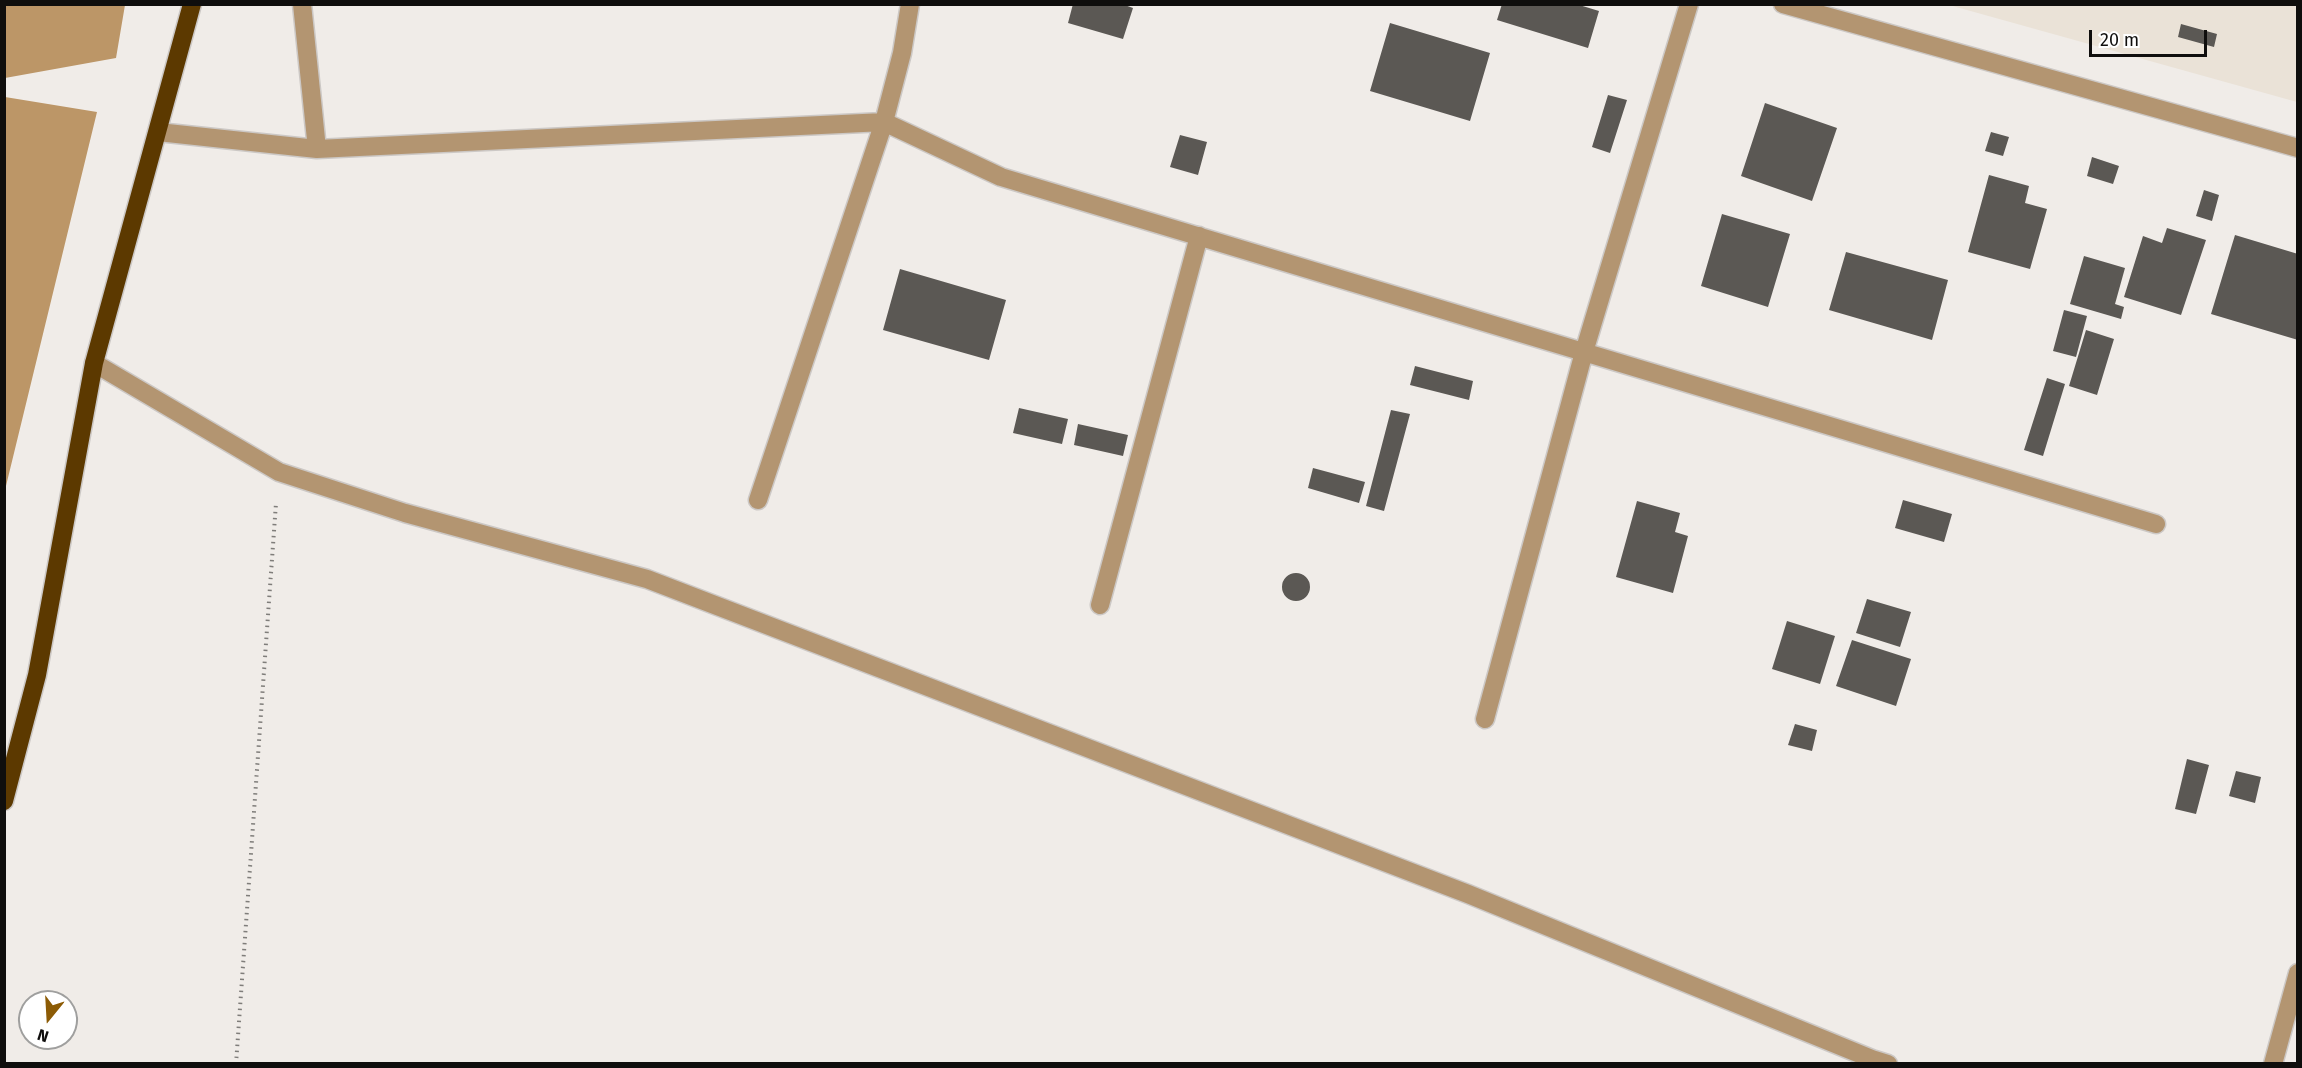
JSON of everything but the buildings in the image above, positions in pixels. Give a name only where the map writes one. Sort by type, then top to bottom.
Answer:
[{"type":"highway","points":[[4,801],[37,675],[94,363],[192,4]]},
{"type":"street","points":[[302,4],[317,149]]},
{"type":"street","points":[[758,500],[884,122],[902,52],[910,4]]},
{"type":"street","points":[[1485,720],[1584,352],[1689,4]]},
{"type":"street","points":[[1783,4],[2298,148]]},
{"type":"street","points":[[158,132],[317,149],[884,122],[1001,177],[2156,524]]},
{"type":"street","points":[[1100,605],[1199,236]]},
{"type":"street","points":[[94,363],[279,472],[405,513],[647,579],[1457,890],[1888,1064]]},
{"type":"street","points":[[2273,1064],[2298,974]]},
{"type":"path","points":[[236,1064],[279,472]]},
{"type":"shaded area","points":[[5,4],[125,5],[116,58],[5,78]]},
{"type":"shaded area","points":[[1949,5],[2297,5],[2297,102]]},
{"type":"shaded area","points":[[4,97],[97,112],[5,490]]}]
